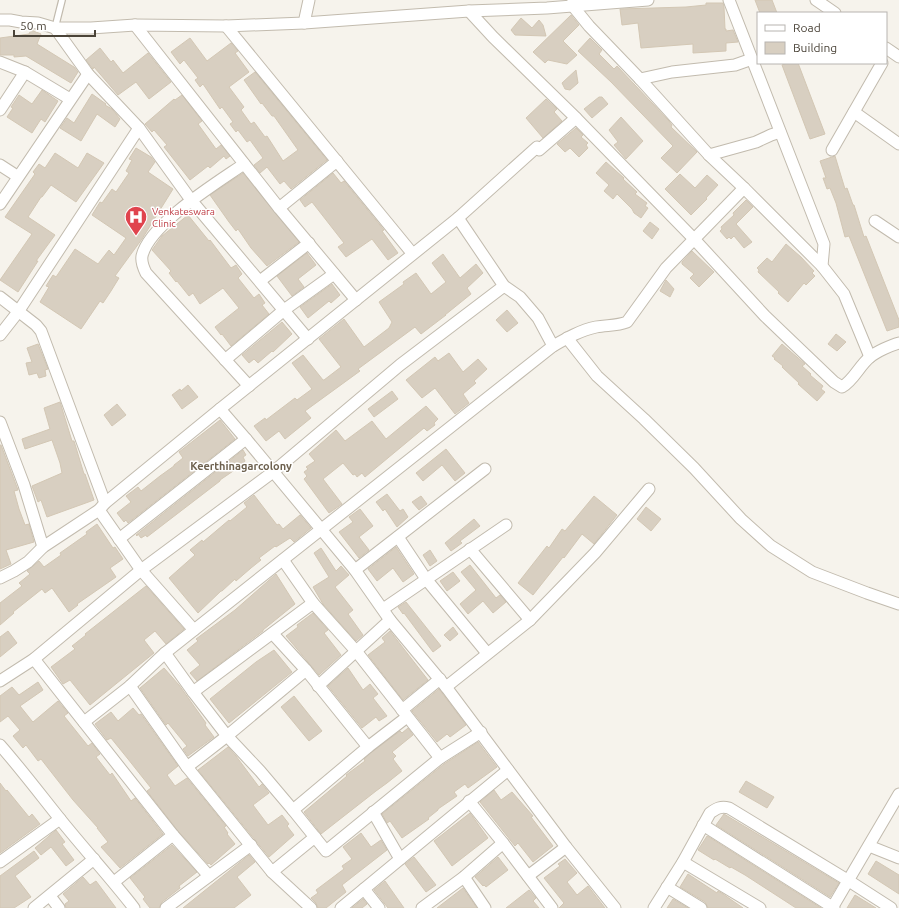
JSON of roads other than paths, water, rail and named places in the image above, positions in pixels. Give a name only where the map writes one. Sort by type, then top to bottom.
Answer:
[{"type":"street","points":[[304,23],[309,0]]},
{"type":"street","points":[[0,20],[38,23],[55,28],[91,28],[134,25],[226,26],[304,23],[469,11],[547,8],[573,3],[648,0]]},
{"type":"street","points":[[729,0],[824,244],[822,266]]},
{"type":"street","points":[[816,0],[834,12]]},
{"type":"street","points":[[573,3],[589,26],[640,79],[709,155],[822,266],[844,294],[870,357]]},
{"type":"street","points":[[469,11],[492,37],[576,118],[694,238],[765,316],[834,382],[842,387],[848,383],[870,357],[894,344],[899,343]]},
{"type":"street","points":[[134,25],[279,208],[356,300]]},
{"type":"street","points":[[226,26],[412,253]]},
{"type":"street","points":[[55,28],[88,74],[139,128],[191,200],[308,339]]},
{"type":"street","points":[[887,52],[899,57]]},
{"type":"street","points":[[640,79],[672,72],[735,65],[752,59]]},
{"type":"street","points":[[0,62],[24,72],[70,99]]},
{"type":"street","points":[[832,150],[881,64]]},
{"type":"street","points":[[0,110],[24,72]]},
{"type":"street","points":[[0,204],[17,176],[88,74]]},
{"type":"street","points":[[854,112],[899,144]]},
{"type":"street","points":[[0,578],[28,562],[43,547],[102,506],[412,253],[458,218],[538,148],[576,118]]},
{"type":"street","points":[[0,336],[18,312],[139,128]]},
{"type":"street","points":[[709,155],[756,142],[780,132]]},
{"type":"street","points":[[279,208],[337,161]]},
{"type":"street","points":[[244,164],[191,200],[171,216],[150,240],[142,255],[142,264],[146,273],[249,386]]},
{"type":"street","points":[[0,165],[17,176]]},
{"type":"street","points":[[84,722],[130,686],[165,653],[553,346],[567,338],[596,327],[627,322],[666,268],[744,188]]},
{"type":"street","points":[[458,218],[504,286],[520,297],[538,318],[553,346]]},
{"type":"street","points":[[875,221],[899,237]]},
{"type":"street","points":[[260,281],[309,243]]},
{"type":"street","points":[[225,360],[284,310],[334,274]]},
{"type":"street","points":[[0,681],[34,659],[142,570],[274,472],[400,365],[504,286]]},
{"type":"street","points":[[0,297],[36,325],[41,331],[102,506],[119,539],[142,570],[194,630]]},
{"type":"street","points":[[567,338],[597,376],[656,430],[742,519],[771,546],[812,572],[899,604]]},
{"type":"street","points":[[220,409],[355,570],[390,620],[443,683],[566,847],[615,908]]},
{"type":"street","points":[[0,422],[24,485],[43,547]]},
{"type":"street","points":[[119,539],[246,439]]},
{"type":"street","points":[[355,570],[485,469]]},
{"type":"street","points":[[293,810],[368,748],[405,713],[443,683],[487,653],[530,620],[595,553],[649,489]]},
{"type":"street","points":[[383,609],[506,525]]},
{"type":"street","points":[[398,537],[426,579],[487,653]]},
{"type":"street","points":[[470,549],[530,620]]},
{"type":"street","points":[[283,560],[313,603],[356,651],[440,758]]},
{"type":"street","points":[[193,692],[313,603]]},
{"type":"street","points":[[318,686],[390,620]]},
{"type":"street","points":[[273,634],[306,670],[368,748]]},
{"type":"street","points":[[165,653],[227,736],[260,771],[326,851],[440,758],[481,732]]},
{"type":"street","points":[[34,659],[173,835],[209,876]]},
{"type":"street","points":[[187,767],[227,736],[306,670]]},
{"type":"street","points":[[130,686],[187,767],[272,872],[311,908]]},
{"type":"street","points":[[0,745],[28,777],[60,819],[114,882],[134,908]]},
{"type":"street","points":[[341,908],[508,770]]},
{"type":"street","points":[[703,825],[833,908],[899,794]]},
{"type":"street","points":[[469,801],[552,908]]},
{"type":"street","points":[[654,908],[683,862],[710,813],[723,806],[729,808],[891,908]]},
{"type":"street","points":[[372,812],[400,859]]},
{"type":"street","points":[[0,862],[60,819]]},
{"type":"street","points":[[114,882],[173,835]]},
{"type":"street","points":[[272,872],[315,837]]},
{"type":"street","points":[[422,908],[464,877],[503,843]]},
{"type":"street","points":[[166,908],[251,845]]},
{"type":"street","points":[[869,846],[899,858]]},
{"type":"street","points":[[528,876],[566,847]]},
{"type":"street","points":[[34,908],[94,859]]},
{"type":"street","points":[[683,862],[760,908]]},
{"type":"street","points":[[464,877],[485,908]]},
{"type":"street","points":[[667,886],[701,908]]},
{"type":"street","points":[[364,889],[379,908]]},
{"type":"street","points":[[50,896],[59,908]]},
{"type":"lane","points":[[55,28],[62,0]]},
{"type":"place","name":"Venkateswara Clinic","points":[[136,236]]},
{"type":"district","name":"Keerthinagarcolony","points":[[241,466]]}]
